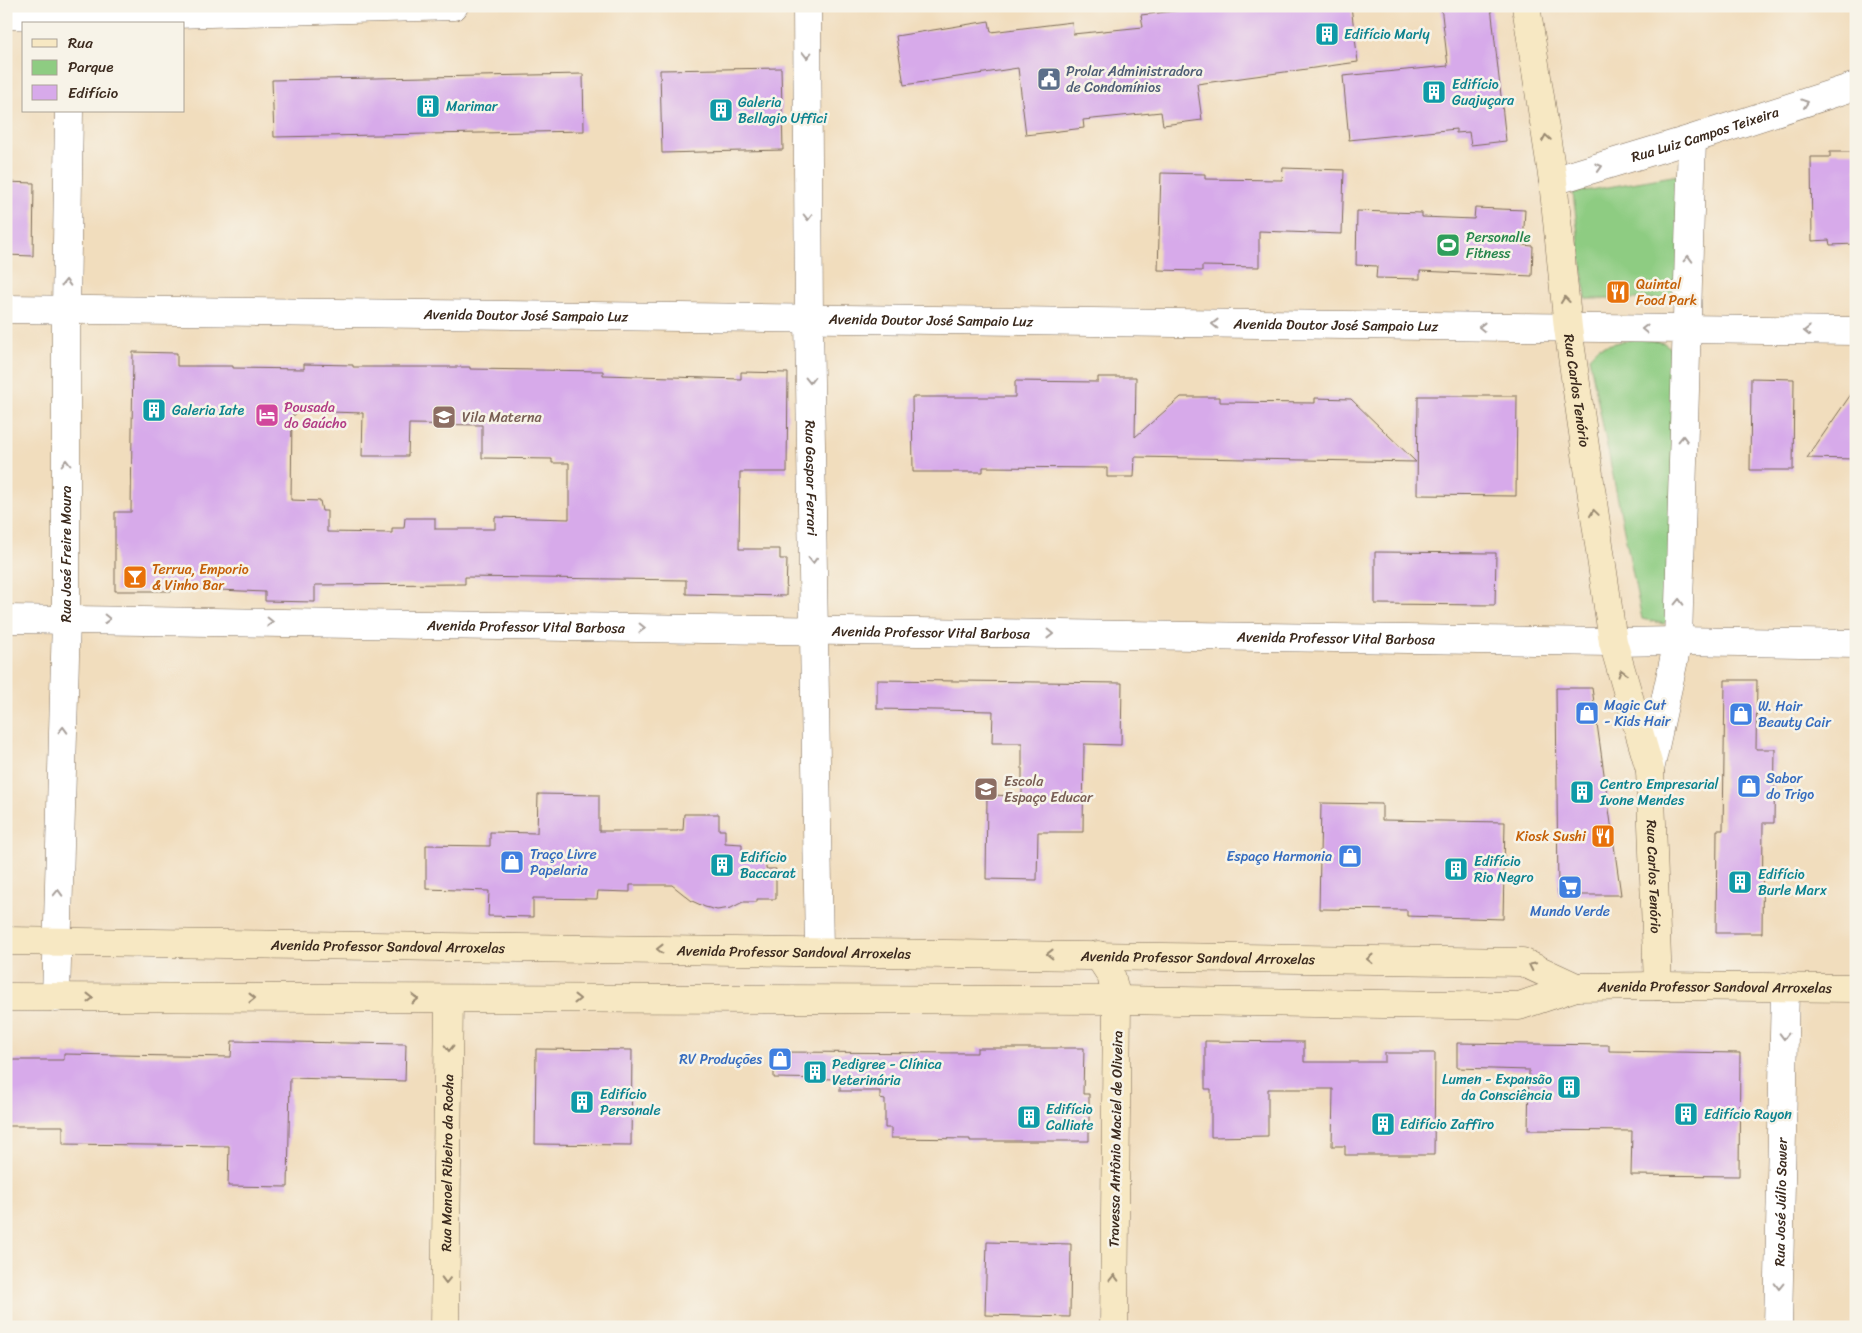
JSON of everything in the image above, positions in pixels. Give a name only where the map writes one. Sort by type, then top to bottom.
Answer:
[{"type":"street","points":[[6,14],[71,16],[454,6]]},
{"type":"street","name":"Rua Gaspar Ferrari","points":[[807,6],[808,319],[815,630],[819,951]]},
{"type":"street","name":"Rua Carlos Tenório","points":[[1526,6],[1553,181],[1568,328],[1613,642],[1650,770],[1658,986]]},
{"type":"street","name":"Rua Luiz Campos Teixeira","points":[[1553,181],[1692,139],[1856,86]]},
{"type":"street","name":"Rua José Freire Moura","points":[[56,998],[66,618],[66,310],[69,112]]},
{"type":"street","name":"Rua Carlos Tenório","points":[[1650,770],[1678,641],[1692,139]]},
{"type":"street","name":"Avenida Doutor José Sampaio Luz","points":[[6,309],[1856,331]]},
{"type":"street","name":"Avenida Professor Vital Barbosa","points":[[6,618],[1856,644]]},
{"type":"street","name":"Avenida Professor Sandoval Arroxelas","points":[[6,941],[1522,962],[1576,987]]},
{"type":"street","name":"Travessa Antônio Maciel de Oliveira","points":[[1098,955],[1111,976],[1117,1000],[1114,1327]]},
{"type":"street","name":"Avenida Professor Sandoval Arroxelas","points":[[6,998],[1117,1000],[1519,1006],[1576,987],[1856,988]]},
{"type":"street","name":"Rua José Júlio Sawer","points":[[1778,1327],[1785,987]]},
{"type":"street","name":"Rua Manoel Ribeiro da Rocha","points":[[445,1327],[449,999]]},
{"type":"green space","points":[[1684,174],[1680,299],[1586,299],[1573,193]]},
{"type":"green space","points":[[1636,338],[1664,343],[1678,353],[1672,616],[1664,624],[1642,619],[1589,357],[1599,347]]},
{"type":"building","points":[[1216,6],[1351,6],[1358,62],[1197,84],[1202,120],[1163,125],[1161,112],[1083,120],[1084,128],[1026,135],[1018,68],[904,85],[896,36],[989,21],[991,32],[1072,22],[1073,34],[1143,27],[1141,15]]},
{"type":"building","name":"Edifício Guajuçara","points":[[1441,6],[1491,6],[1506,141],[1471,145],[1469,132],[1456,133],[1456,129],[1349,140],[1343,76],[1448,66]]},
{"type":"building","name":"Galeria Bellagio Uffici","points":[[781,68],[783,150],[662,153],[660,70]]},
{"type":"building","name":"Marimar","points":[[583,74],[584,131],[274,137],[272,80]]},
{"type":"building","points":[[1830,152],[1856,152],[1856,244],[1830,245],[1829,240],[1812,241],[1811,157],[1830,157]]},
{"type":"building","points":[[1283,168],[1344,170],[1342,234],[1259,231],[1259,267],[1202,266],[1202,271],[1158,270],[1161,173],[1205,174],[1205,179],[1282,180]]},
{"type":"building","points":[[6,182],[34,183],[33,256],[6,255]]},
{"type":"building","points":[[1475,208],[1525,210],[1523,245],[1533,246],[1532,276],[1420,271],[1420,279],[1376,278],[1377,266],[1356,265],[1357,211],[1422,213],[1422,217],[1474,219]]},
{"type":"building","points":[[133,352],[177,353],[177,366],[233,366],[233,368],[304,369],[304,364],[353,365],[353,367],[470,367],[470,369],[603,371],[603,375],[741,379],[741,372],[788,373],[787,472],[740,472],[739,549],[780,549],[780,559],[787,559],[786,596],[686,594],[686,580],[465,577],[465,584],[315,585],[315,602],[265,601],[265,592],[172,588],[172,591],[115,591],[115,512],[131,512]],"holes":[[[295,411],[363,413],[362,456],[408,456],[409,424],[482,425],[482,458],[552,459],[552,463],[569,463],[569,519],[495,517],[495,529],[435,529],[435,518],[405,518],[404,528],[392,528],[392,533],[327,532],[327,511],[322,511],[320,501],[291,500],[292,415],[295,415]]]},
{"type":"building","points":[[1098,377],[1136,377],[1135,437],[1181,397],[1220,397],[1220,402],[1315,403],[1315,398],[1351,399],[1416,462],[1135,457],[1134,477],[1107,477],[1107,468],[983,467],[983,472],[913,472],[912,397],[1015,397],[1015,381],[1098,382]]},
{"type":"building","points":[[1751,378],[1794,379],[1793,470],[1750,470]]},
{"type":"building","points":[[1856,387],[1856,459],[1807,458]]},
{"type":"building","points":[[1418,396],[1517,396],[1516,496],[1417,495]]},
{"type":"building","points":[[1375,552],[1496,553],[1495,605],[1375,604]]},
{"type":"building","points":[[877,680],[1122,683],[1121,745],[1084,744],[1083,832],[1038,832],[1037,880],[986,879],[987,795],[1022,796],[1022,743],[992,743],[993,711],[877,709]]},
{"type":"building","points":[[1725,680],[1757,680],[1756,749],[1775,749],[1774,823],[1763,823],[1762,933],[1716,933],[1717,830],[1723,830]]},
{"type":"building","name":"Centro Empresarial Ivone Mendes","points":[[1556,688],[1592,688],[1621,895],[1558,895]]},
{"type":"building","points":[[538,794],[599,795],[599,831],[678,831],[683,830],[684,814],[719,814],[719,830],[725,830],[725,843],[742,844],[742,856],[760,855],[760,861],[766,861],[766,869],[776,869],[776,899],[757,899],[757,902],[743,902],[731,908],[717,910],[692,901],[672,885],[630,885],[630,892],[598,891],[597,899],[533,898],[533,917],[488,916],[489,891],[426,889],[426,845],[490,846],[490,832],[537,833]]},
{"type":"building","points":[[1321,803],[1382,804],[1382,820],[1505,822],[1503,919],[1407,916],[1407,910],[1319,909]]},
{"type":"building","points":[[232,1041],[406,1044],[405,1081],[290,1078],[288,1187],[228,1186],[229,1146],[63,1144],[63,1126],[6,1126],[6,1060],[64,1060],[64,1054],[231,1057]]},
{"type":"building","points":[[1205,1041],[1304,1042],[1304,1062],[1385,1062],[1385,1053],[1435,1053],[1434,1155],[1345,1155],[1345,1146],[1332,1146],[1333,1089],[1268,1089],[1268,1136],[1211,1137],[1211,1089],[1205,1089]]},
{"type":"building","points":[[1457,1043],[1609,1045],[1609,1051],[1740,1053],[1739,1176],[1631,1175],[1632,1131],[1528,1130],[1529,1070],[1457,1068]]},
{"type":"building","points":[[977,1048],[1084,1048],[1083,1094],[1089,1094],[1089,1141],[970,1141],[970,1139],[891,1138],[891,1128],[885,1128],[885,1100],[880,1099],[880,1091],[840,1091],[840,1079],[774,1078],[774,1052],[977,1053]]},
{"type":"building","name":"Edifício Personale","points":[[536,1049],[632,1050],[631,1145],[535,1144]]},
{"type":"building","points":[[987,1242],[1071,1244],[1070,1317],[985,1315]]},
{"type":"place","name":"Edifício Marly","points":[[1327,34]]},
{"type":"place","name":"Prolar Administradora de Condomínios","points":[[1049,79]]},
{"type":"place","name":"Edifício Guajuçara","points":[[1434,92]]},
{"type":"place","name":"Marimar","points":[[428,106]]},
{"type":"place","name":"Galeria Bellagio Uffici","points":[[721,110]]},
{"type":"place","name":"Personalle Fitness","points":[[1448,245]]},
{"type":"place","name":"Quintal Food Park","points":[[1618,292]]},
{"type":"place","name":"Galeria Iate","points":[[154,410]]},
{"type":"place","name":"Pousada do Gaúcho","points":[[267,415]]},
{"type":"place","name":"Vila Materna","points":[[444,417]]},
{"type":"place","name":"Terrua, Emporio & Vinho Bar","points":[[135,577]]},
{"type":"place","name":"Magic Cut - Kids Hair","points":[[1587,713]]},
{"type":"place","name":"W. Hair Beauty Cair","points":[[1741,714]]},
{"type":"place","name":"Sabor do Trigo","points":[[1749,786]]},
{"type":"place","name":"Escola Espaço Educar","points":[[986,789]]},
{"type":"place","name":"Centro Empresarial Ivone Mendes","points":[[1582,792]]},
{"type":"place","name":"Kiosk Sushi","points":[[1603,836]]},
{"type":"place","name":"Espaço Harmonia","points":[[1350,856]]},
{"type":"place","name":"Traço Livre Papelaria","points":[[512,862]]},
{"type":"place","name":"Edifício Baccarat","points":[[722,865]]},
{"type":"place","name":"Edifício Rio Negro","points":[[1456,869]]},
{"type":"place","name":"Edifício Burle Marx","points":[[1740,882]]},
{"type":"place","name":"Mundo Verde","points":[[1570,887]]},
{"type":"place","name":"RV Produções","points":[[780,1059]]},
{"type":"place","name":"Pedigree - Clínica Veterinária","points":[[815,1072]]},
{"type":"place","name":"Lumen - Expansão da Consciência","points":[[1569,1087]]},
{"type":"place","name":"Edifício Personale","points":[[582,1102]]},
{"type":"place","name":"Edifício Rayon","points":[[1686,1114]]},
{"type":"place","name":"Edifício Calliate","points":[[1029,1117]]},
{"type":"place","name":"Edifício Zaffiro","points":[[1383,1124]]}]
